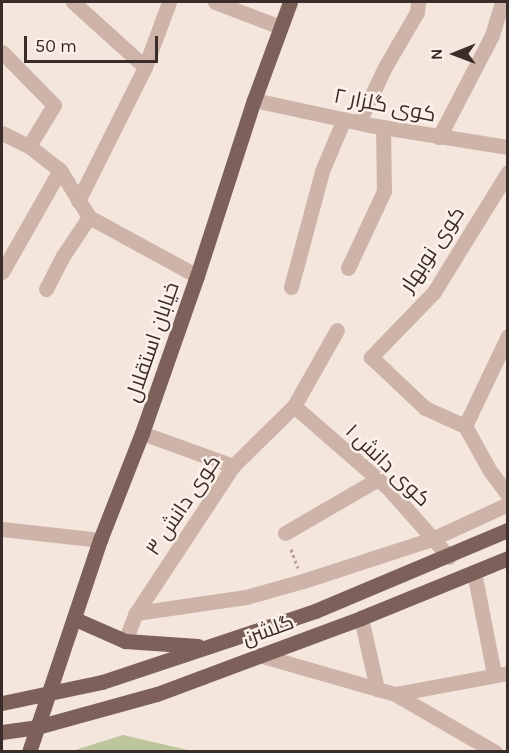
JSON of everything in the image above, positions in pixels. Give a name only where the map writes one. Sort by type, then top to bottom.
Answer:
[{"type":"main road","name":"خیابان استقلال","points":[[29,752],[100,540],[142,433],[197,276],[254,100],[290,2]]},
{"type":"main road","name":"گلشن","points":[[2,703],[102,682],[315,611],[449,557],[507,530]]},
{"type":"main road","name":"گلشن","points":[[2,732],[37,727],[157,694],[361,618],[507,558]]},
{"type":"main road","points":[[75,619],[125,641],[210,646]]},
{"type":"street","points":[[73,2],[145,67]]},
{"type":"street","points":[[78,201],[145,67],[169,2]]},
{"type":"street","points":[[215,2],[280,27]]},
{"type":"street","points":[[359,122],[417,12],[418,2]]},
{"type":"street","points":[[439,137],[492,35],[502,2]]},
{"type":"street","points":[[2,52],[54,105],[29,146]]},
{"type":"street","name":"کوی گلزار ۲","points":[[254,100],[383,127],[507,147]]},
{"type":"street","points":[[291,287],[322,171],[344,119]]},
{"type":"street","points":[[348,268],[384,191],[383,127]]},
{"type":"street","points":[[2,133],[29,146],[60,170],[89,218],[197,276]]},
{"type":"street","points":[[2,272],[60,170]]},
{"type":"street","name":"کوی نوبهار","points":[[465,426],[425,408],[371,357],[434,292],[507,172]]},
{"type":"street","points":[[46,289],[63,256],[89,218]]},
{"type":"street","name":"کوی دانش ۳","points":[[125,641],[136,613],[233,466],[294,406],[338,330]]},
{"type":"street","points":[[507,336],[465,426],[490,471],[507,495]]},
{"type":"street","name":"کوی دانش ۱","points":[[294,406],[378,479],[449,557]]},
{"type":"street","points":[[142,433],[233,466]]},
{"type":"street","points":[[285,533],[378,479]]},
{"type":"street","points":[[136,613],[246,597],[303,581],[432,539],[507,504]]},
{"type":"street","points":[[2,530],[100,540]]},
{"type":"street","points":[[395,694],[501,674],[474,573]]},
{"type":"street","points":[[361,618],[377,689]]},
{"type":"street","points":[[259,655],[395,694],[495,752]]},
{"type":"path","points":[[285,533],[303,581]]},
{"type":"green space","points":[[123,735],[192,751],[72,751]]}]
